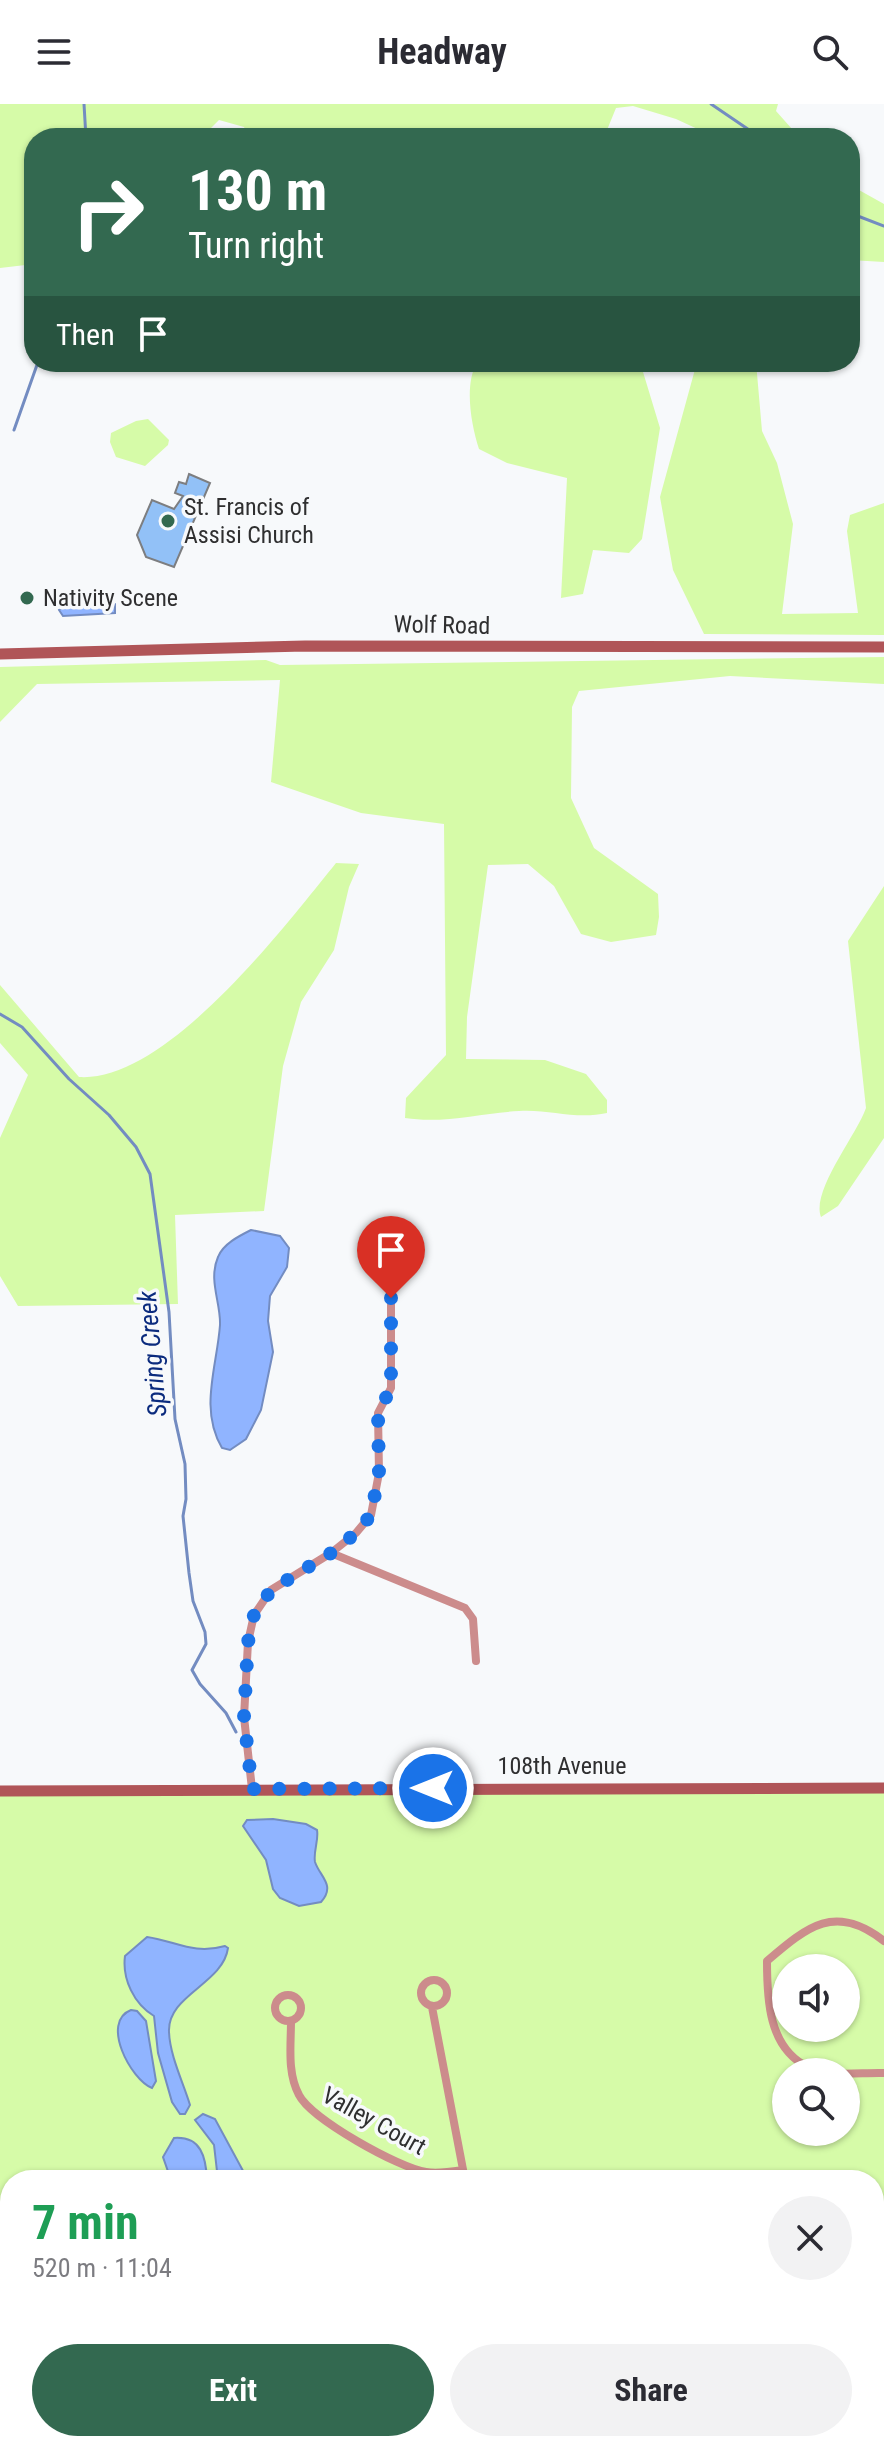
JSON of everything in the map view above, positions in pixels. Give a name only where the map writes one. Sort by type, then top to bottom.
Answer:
[{"type":"street","name":"Wolf Road","points":[[0,654],[315,646],[884,647]]},
{"type":"street","points":[[252,1789],[244,1717],[248,1642],[254,1615],[271,1590],[331,1553],[356,1533],[371,1515],[379,1473],[378,1413],[391,1388],[391,1238]]},
{"type":"street","points":[[331,1553],[465,1608],[473,1619],[476,1661]]},
{"type":"street","name":"108th Avenue","points":[[0,1791],[884,1788]]},
{"type":"street","points":[[884,1941],[855,1921],[819,1923],[767,1961],[767,2003],[778,2036],[795,2057],[808,2068],[828,2072],[884,2073]]},
{"type":"street","points":[[432,2007],[463,2170]]},
{"type":"street","name":"Valley Court","points":[[291,2021],[292,2074],[305,2106],[325,2122],[418,2170]]},
{"type":"green space","points":[[0,104],[778,104],[776,111],[791,128],[695,128],[633,106],[616,108],[608,128],[244,128],[219,120],[211,128],[24,128],[24,265],[0,268]]},
{"type":"green space","points":[[860,191],[884,204],[884,262],[860,261]]},
{"type":"green space","points":[[473,372],[643,372],[660,428],[642,539],[629,553],[593,550],[583,594],[561,598],[567,478],[507,463],[479,449],[471,417]]},
{"type":"green space","points":[[694,372],[757,372],[762,431],[777,463],[793,524],[782,614],[858,613],[847,531],[850,515],[884,503],[884,635],[704,634],[673,570],[660,497]]},
{"type":"green space","points":[[148,419],[169,440],[168,445],[145,466],[116,457],[110,442],[111,433]]},
{"type":"green space","points":[[884,657],[884,684],[730,676],[579,691],[572,707],[571,798],[594,848],[658,894],[656,935],[611,942],[581,934],[554,886],[528,864],[488,865],[467,1017],[466,1059],[545,1060],[586,1074],[607,1100],[607,1113],[596,1115],[530,1111],[448,1119],[405,1118],[406,1098],[446,1055],[444,824],[361,813],[271,782],[280,680],[37,684],[0,722],[0,667],[266,660],[280,665]]},
{"type":"green space","points":[[336,863],[359,864],[349,887],[334,950],[301,1002],[283,1066],[264,1211],[175,1215],[178,1304],[18,1306],[0,1276],[0,1138],[28,1075],[0,1043],[0,985],[79,1077],[113,1072],[149,1055],[185,1029],[221,996],[287,924]]},
{"type":"green space","points":[[884,886],[884,1138],[838,1206],[821,1217],[822,1193],[828,1178],[866,1108],[848,941]]},
{"type":"green space","points":[[884,1791],[884,2170],[0,2170],[0,1796]]},
{"type":"water","points":[[79,593],[99,596],[115,604],[115,613],[63,616],[59,610]]},
{"type":"water","points":[[251,1230],[280,1236],[289,1248],[287,1267],[270,1296],[268,1321],[273,1352],[261,1410],[246,1439],[230,1450],[222,1448],[215,1433],[210,1403],[220,1325],[214,1274],[224,1248]]},
{"type":"water","points":[[273,1819],[306,1824],[317,1830],[315,1862],[327,1886],[321,1902],[299,1906],[280,1898],[273,1889],[266,1860],[243,1826],[247,1820]]},
{"type":"water","points":[[147,1937],[194,1948],[228,1948],[216,1971],[185,1999],[171,2019],[169,2032],[172,2050],[190,2105],[185,2114],[180,2114],[172,2102],[158,2053],[154,2016],[135,1998],[125,1973],[125,1956]]},
{"type":"water","points":[[131,2010],[137,2011],[146,2021],[156,2081],[152,2088],[128,2063],[118,2038],[122,2016]]},
{"type":"water","points":[[203,2114],[215,2119],[243,2170],[217,2170],[214,2145],[195,2120]]},
{"type":"water","points":[[174,2138],[190,2140],[200,2150],[206,2170],[168,2170],[163,2157]]},
{"type":"building","name":"St. Francis of Assisi Church","points":[[189,474],[210,483],[174,567],[146,557],[137,535],[152,500],[174,509],[183,496],[175,493],[179,482],[186,484]]},
{"type":"waterway","name":"Spring Creek","points":[[84,104],[85,128]]},
{"type":"waterway","points":[[711,104],[746,128]]},
{"type":"waterway","points":[[860,217],[884,226]]},
{"type":"waterway","name":"Spring Creek","points":[[14,430],[34,372]]},
{"type":"waterway","name":"Spring Creek","points":[[0,1014],[22,1027],[69,1079],[109,1115],[136,1147],[150,1174],[169,1312],[175,1419],[185,1464],[183,1516],[189,1573],[193,1601],[205,1632],[206,1644],[192,1670],[200,1684],[226,1713],[236,1732]]},
{"type":"place","name":"St. Francis of Assisi Church","points":[[168,521]]},
{"type":"place","name":"Nativity Scene","points":[[27,598]]},
{"type":"route","points":[[391,1298],[391,1388],[378,1413],[379,1473],[371,1515],[356,1533],[331,1553],[271,1590],[254,1615],[248,1642],[244,1717],[252,1789],[433,1788]]}]
